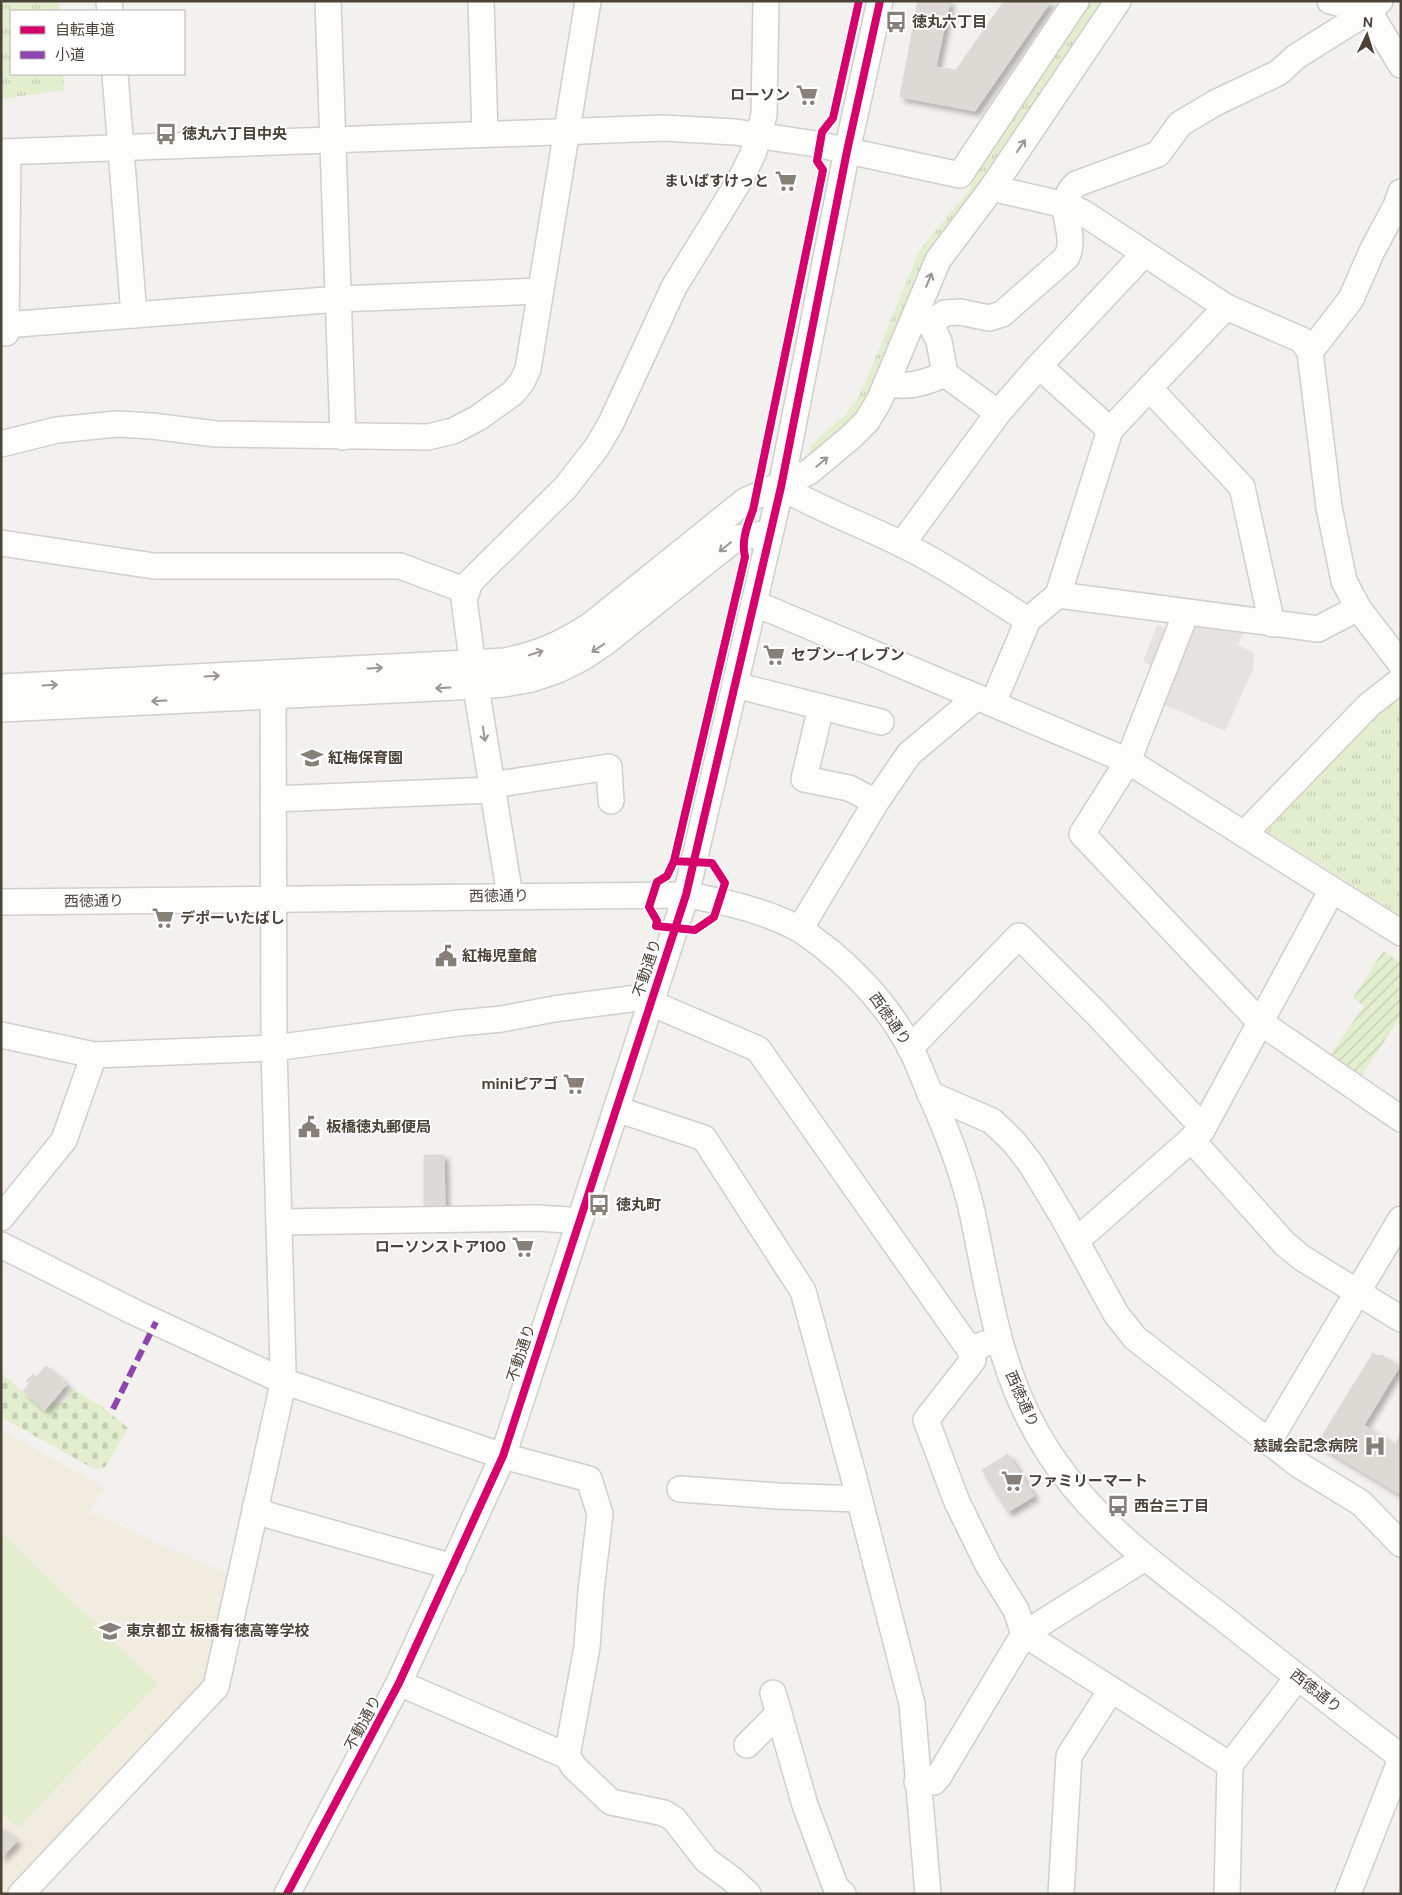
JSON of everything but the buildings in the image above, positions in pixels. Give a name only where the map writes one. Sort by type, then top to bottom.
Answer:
[{"type":"street","points":[[328,1],[343,437]]},
{"type":"street","points":[[481,1],[485,134]]},
{"type":"street","points":[[1,444],[30,433],[117,424],[152,426],[216,434],[428,437],[453,431],[478,418],[514,393],[528,369],[588,1]]},
{"type":"street","points":[[510,896],[474,675],[464,600],[470,582],[565,488],[597,448],[611,423],[674,287],[741,178],[753,154],[759,135],[765,101],[766,1]]},
{"type":"street","name":"不動通り","points":[[287,1894],[399,1683],[502,1456],[686,895],[781,487],[847,151],[880,1]]},
{"type":"street","points":[[540,291],[339,299],[5,325],[5,152],[664,128],[759,135],[816,144],[962,181],[1076,1]]},
{"type":"street","points":[[1,709],[273,696],[474,675],[505,661],[529,656],[552,648],[572,638],[591,625],[745,501],[781,487],[809,472],[867,421],[922,320],[938,260],[992,188],[1118,1]]},
{"type":"street","points":[[1330,1],[1374,6]]},
{"type":"street","points":[[922,320],[945,313],[960,312],[989,318],[1002,314],[1067,257],[1070,244],[1065,205],[1070,190],[1076,184],[1158,154],[1180,124],[1215,102],[1278,73],[1297,56],[1374,6]]},
{"type":"street","points":[[1374,6],[1401,65]]},
{"type":"street","points":[[115,75],[134,315]]},
{"type":"street","points":[[992,188],[1065,205],[1082,212],[1226,307],[1302,340],[1310,352],[1329,507],[1344,581],[1358,608],[1401,664]]},
{"type":"street","points":[[1310,352],[1351,299],[1401,192]]},
{"type":"street","points":[[902,544],[998,413],[1038,366],[1144,254]]},
{"type":"street","points":[[800,929],[876,802],[908,754],[985,700],[1028,620],[1058,595],[1110,430],[1226,307]]},
{"type":"street","points":[[922,320],[939,341],[945,374],[998,413]]},
{"type":"street","points":[[1038,366],[1110,430]]},
{"type":"street","points":[[887,383],[894,385],[929,382],[945,374]]},
{"type":"street","points":[[1150,389],[1242,487],[1272,624]]},
{"type":"street","points":[[781,487],[807,502],[902,544],[939,564],[1028,620]]},
{"type":"street","points":[[1,687],[474,675],[504,684],[558,670],[582,658],[606,642],[736,538],[770,533]]},
{"type":"street","points":[[1,543],[154,566],[400,566],[467,591]]},
{"type":"street","points":[[1058,595],[1318,629],[1358,608]]},
{"type":"street","points":[[754,603],[1128,761],[1401,932]]},
{"type":"street","points":[[1186,613],[1128,761],[1082,834],[1260,1022],[1401,1119]]},
{"type":"street","points":[[1244,834],[1369,705],[1401,680]]},
{"type":"street","points":[[735,685],[881,722]]},
{"type":"street","points":[[21,1894],[216,1687],[283,1381],[274,1048],[273,696]]},
{"type":"street","points":[[821,707],[804,779],[849,788],[876,802]]},
{"type":"street","points":[[273,799],[492,787],[609,767],[611,801]]},
{"type":"street","points":[[1076,1241],[1196,1134],[1332,890]]},
{"type":"street","name":"西徳通り","points":[[1,902],[686,895],[720,900],[744,907],[800,929],[863,982],[889,1014],[910,1048],[943,1122],[964,1184],[998,1338],[1008,1368],[1034,1427],[1071,1485],[1094,1511],[1145,1558],[1401,1758]]},
{"type":"street","points":[[910,1048],[1019,936],[1097,1014],[1195,1119],[1196,1134],[1285,1244],[1302,1258],[1401,1319]]},
{"type":"street","points":[[1,1035],[94,1055],[274,1048],[502,1019],[554,1009],[652,999],[758,1049],[970,1350],[972,1360],[926,1420],[957,1502],[988,1565],[1016,1610],[1024,1634],[1230,1765]]},
{"type":"street","points":[[1,1218],[64,1140],[94,1055]]},
{"type":"street","points":[[930,1094],[992,1121],[1013,1141],[1031,1164],[1116,1314],[1135,1338],[1299,1465],[1361,1503],[1401,1544]]},
{"type":"street","points":[[616,1109],[704,1138],[803,1292],[912,1704],[917,1782],[928,1894]]},
{"type":"street","points":[[279,1222],[537,1218],[579,1222]]},
{"type":"street","points":[[1269,1441],[1401,1218]]},
{"type":"street","points":[[1,1245],[134,1312],[283,1381],[502,1456],[589,1479],[596,1492],[600,1514],[587,1647],[567,1756]]},
{"type":"street","points":[[970,1350],[998,1338]]},
{"type":"street","points":[[680,1489],[778,1496],[859,1499]]},
{"type":"street","points":[[255,1508],[268,1515],[453,1567]]},
{"type":"street","points":[[917,1782],[934,1782],[939,1776],[1024,1634],[1145,1558]]},
{"type":"street","points":[[1227,1894],[1230,1765],[1298,1678]]},
{"type":"street","points":[[399,1683],[567,1756],[574,1767],[611,1802],[664,1813],[674,1819],[706,1860],[732,1879],[748,1894]]},
{"type":"street","points":[[1061,1894],[1070,1756],[1111,1690]]},
{"type":"street","points":[[747,1745],[776,1703],[805,1806],[836,1888],[842,1894]]},
{"type":"street","points":[[1348,1894],[1401,1758]]},
{"type":"shaded area","points":[[1198,624],[1244,631],[1238,645],[1254,653],[1253,669],[1225,731],[1160,703],[1188,629]]},
{"type":"shaded area","points":[[1157,625],[1169,629],[1155,667],[1143,662]]},
{"type":"shaded area","name":"東京都立 板橋有徳高等学校","points":[[1,1430],[104,1487],[90,1512],[232,1576],[207,1686],[9,1894],[1,1894]]},
{"type":"green space","points":[[1,1],[59,1],[59,10],[10,10],[10,75],[63,75],[64,90],[1,99]]},
{"type":"green space","points":[[1081,1],[1112,1],[989,185],[877,396],[808,467],[811,445],[845,415],[858,398],[919,251],[969,190],[977,169]]},
{"type":"green space","points":[[1401,695],[1401,916],[1266,831],[1266,823],[1360,725]]},
{"type":"green space","points":[[1383,951],[1401,963],[1401,1016],[1360,1078],[1329,1056],[1364,1006],[1353,998]]},
{"type":"green space","points":[[1,1373],[45,1411],[54,1402],[65,1403],[72,1388],[101,1406],[128,1428],[105,1467],[94,1469],[1,1417]]},
{"type":"green space","points":[[1,1533],[157,1684],[18,1827],[1,1812]]},
{"type":"marked path","points":[[113,1409],[156,1322]]},
{"type":"cycle path","points":[[674,861],[712,863],[725,883],[714,917],[695,930],[656,926],[657,921],[649,907],[657,882],[667,876],[674,861],[745,557],[745,534],[753,510],[823,170],[817,161],[822,132],[833,118],[859,1]]},
{"type":"cycle path","points":[[287,1894],[399,1683],[503,1456],[686,895],[781,487],[847,151],[880,1]]},
{"type":"place","name":"徳丸六丁目","points":[[896,22]]},
{"type":"place","name":"ローソン","points":[[807,95]]},
{"type":"place","name":"徳丸六丁目中央","points":[[166,134]]},
{"type":"place","name":"まいばすけっと","points":[[786,181]]},
{"type":"place","name":"セブン-イレブン","points":[[774,655]]},
{"type":"place","name":"紅梅保育園","points":[[312,758]]},
{"type":"place","name":"デポーいたばし","points":[[163,918]]},
{"type":"place","name":"紅梅児童館","points":[[446,956]]},
{"type":"place","name":"miniピアゴ","points":[[574,1084]]},
{"type":"place","name":"板橋徳丸郵便局","points":[[309,1127]]},
{"type":"place","name":"徳丸町","points":[[599,1205]]},
{"type":"place","name":"ローソンストア100","points":[[523,1247]]},
{"type":"place","name":"慈誠会記念病院","points":[[1375,1446]]},
{"type":"place","name":"ファミリーマート","points":[[1012,1481]]},
{"type":"place","name":"西台三丁目","points":[[1118,1506]]},
{"type":"place","name":"東京都立 板橋有徳高等学校","points":[[110,1631]]}]
